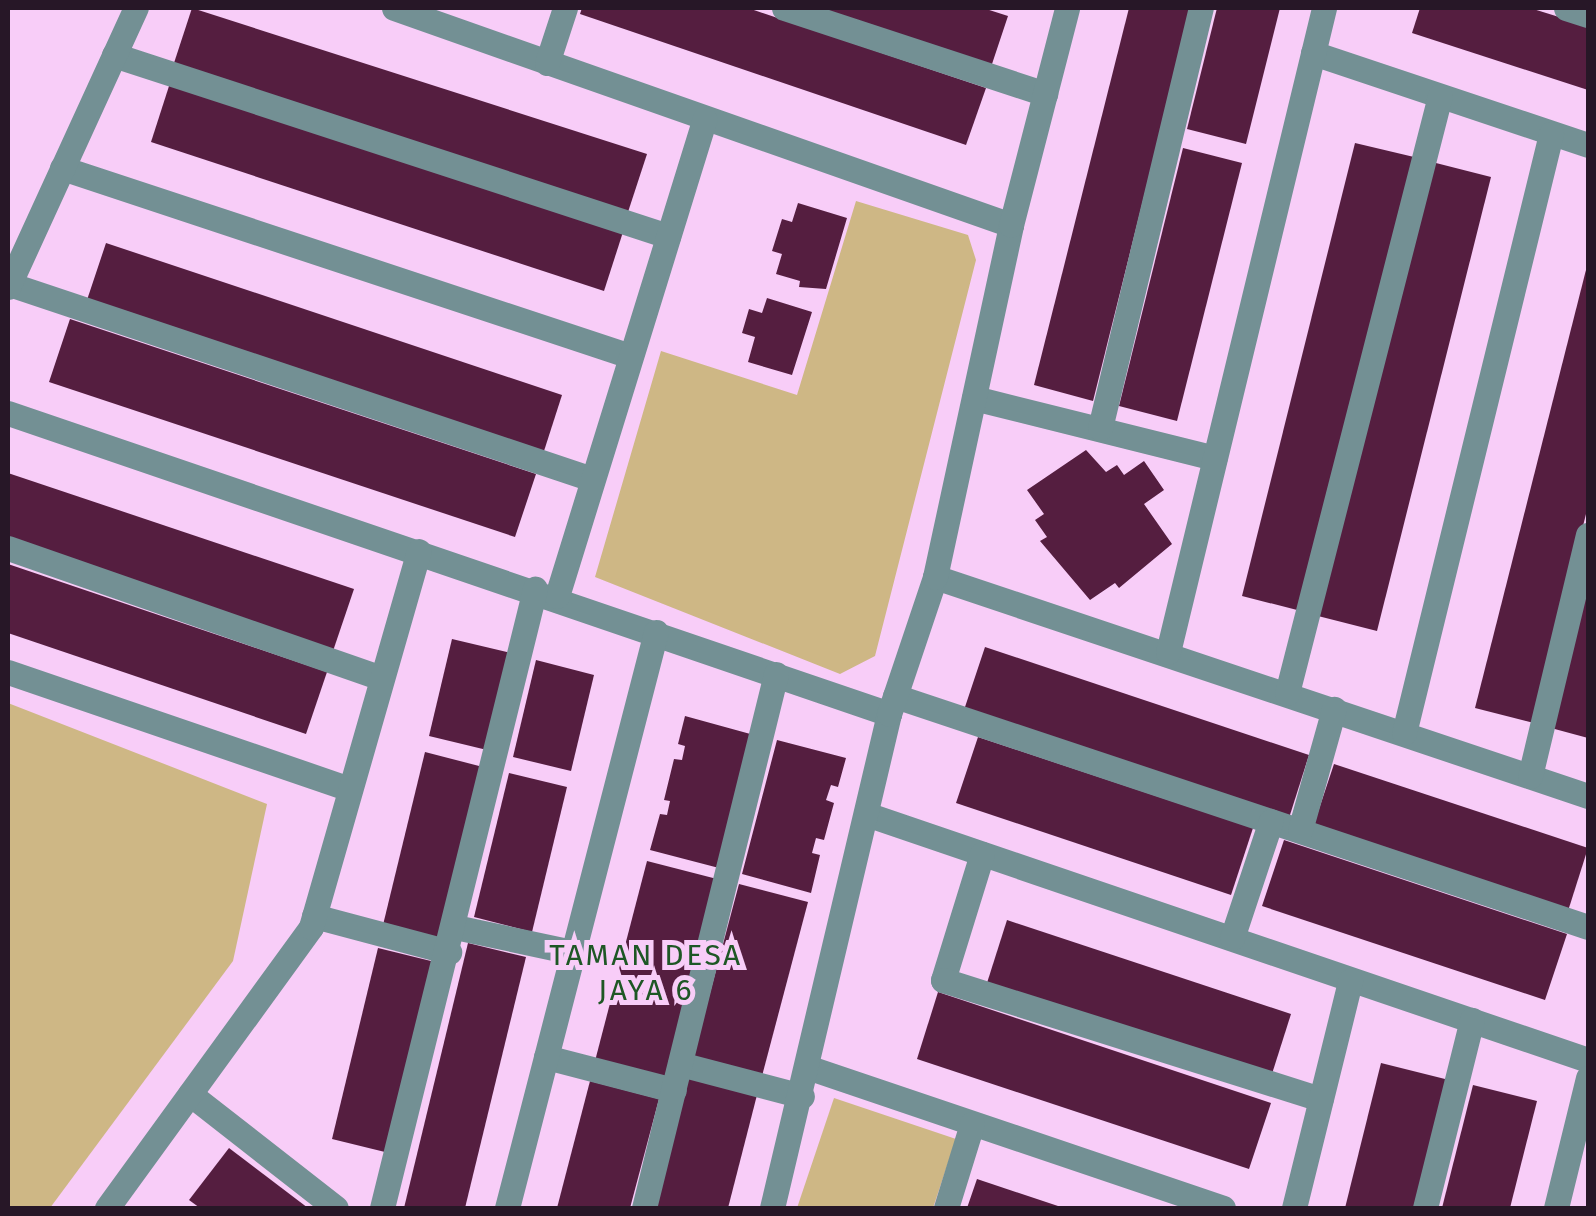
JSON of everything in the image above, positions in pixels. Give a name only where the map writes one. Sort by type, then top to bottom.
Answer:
[{"type":"street","points":[[136,8],[8,286],[592,479]]},
{"type":"street","points":[[394,8],[1011,226]]},
{"type":"street","points":[[547,62],[565,8]]},
{"type":"street","points":[[784,8],[1045,94]]},
{"type":"street","points":[[772,1208],[810,1068],[892,705],[935,577],[1011,226],[1067,8]]},
{"type":"street","points":[[1100,428],[1201,8]]},
{"type":"street","points":[[1168,652],[1324,8]]},
{"type":"street","points":[[1566,8],[1588,15]]},
{"type":"street","points":[[1313,53],[1588,145]]},
{"type":"street","points":[[114,55],[668,236]]},
{"type":"street","points":[[1287,693],[1440,96]]},
{"type":"street","points":[[382,1208],[546,593],[592,479],[705,119]]},
{"type":"street","points":[[1404,733],[1550,134]]},
{"type":"street","points":[[62,168],[630,356]]},
{"type":"street","points":[[974,398],[1215,458]]},
{"type":"street","points":[[8,413],[776,674],[892,705],[1300,830],[1588,927]]},
{"type":"street","points":[[1530,776],[1588,535]]},
{"type":"street","points":[[8,548],[380,678]]},
{"type":"street","points":[[118,1205],[314,916],[347,788],[419,552]]},
{"type":"street","points":[[935,577],[1588,796]]},
{"type":"street","points":[[507,1208],[656,632]]},
{"type":"street","points":[[8,672],[347,788]]},
{"type":"street","points":[[644,1208],[776,674]]},
{"type":"street","points":[[1300,830],[1334,709]]},
{"type":"street","points":[[869,815],[1588,1060]]},
{"type":"street","points":[[1232,938],[1271,821]]},
{"type":"street","points":[[982,854],[944,980],[1322,1099]]},
{"type":"street","points":[[314,916],[452,940],[573,952]]},
{"type":"street","points":[[1294,1208],[1350,981]]},
{"type":"street","points":[[1425,1208],[1472,1020]]},
{"type":"street","points":[[546,1056],[674,1090]]},
{"type":"street","points":[[680,1064],[802,1096]]},
{"type":"street","points":[[810,1068],[1223,1208]]},
{"type":"street","points":[[1556,1208],[1585,1106],[1588,1078]]},
{"type":"street","points":[[190,1094],[336,1208]]},
{"type":"street","points":[[946,1208],[972,1124]]},
{"type":"shaded area","points":[[856,201],[968,235],[976,260],[875,656],[840,674],[595,577],[661,351],[797,395]]},
{"type":"shaded area","points":[[8,703],[267,804],[233,961],[50,1208],[8,1208]]},
{"type":"shaded area","points":[[834,1098],[956,1139],[933,1208],[797,1208]]},
{"type":"building","points":[[192,8],[647,154],[628,212],[174,63]]},
{"type":"building","points":[[582,8],[748,8],[986,88],[966,145],[580,14]]},
{"type":"building","points":[[798,8],[983,8],[1008,16],[989,73]]},
{"type":"building","points":[[1129,8],[1191,8],[1093,401],[1034,385]]},
{"type":"building","points":[[1217,8],[1280,8],[1246,144],[1187,129]]},
{"type":"building","points":[[1420,8],[1530,8],[1588,26],[1588,90],[1412,33]]},
{"type":"building","points":[[170,83],[623,232],[604,291],[151,142]]},
{"type":"building","points":[[1355,143],[1414,157],[1301,611],[1242,596]]},
{"type":"building","points":[[1183,148],[1242,163],[1177,421],[1119,406]]},
{"type":"building","points":[[1432,162],[1491,177],[1377,631],[1318,616]]},
{"type":"building","points":[[798,203],[847,218],[826,289],[799,287],[800,281],[776,274],[782,254],[772,251],[782,219],[792,222]]},
{"type":"building","points":[[106,243],[562,395],[544,451],[87,300]]},
{"type":"building","points":[[1588,262],[1588,506],[1534,723],[1475,708]]},
{"type":"building","points":[[767,298],[812,312],[792,375],[748,362],[755,337],[742,333],[749,309],[762,313]]},
{"type":"building","points":[[70,319],[536,474],[515,537],[49,382]]},
{"type":"building","points":[[1086,450],[1106,472],[1117,465],[1124,475],[1144,461],[1164,490],[1144,504],[1172,544],[1119,588],[1115,583],[1090,600],[1040,541],[1047,537],[1035,520],[1044,514],[1027,490]]},
{"type":"building","points":[[8,473],[354,589],[333,651],[8,542]]},
{"type":"building","points":[[8,564],[327,672],[306,734],[8,633]]},
{"type":"building","points":[[1588,586],[1588,738],[1551,728]]},
{"type":"building","points":[[452,639],[511,653],[487,750],[429,736]]},
{"type":"building","points":[[985,647],[1309,755],[1289,818],[964,710]]},
{"type":"building","points":[[536,660],[594,675],[571,771],[513,757]]},
{"type":"building","points":[[685,716],[754,735],[719,868],[650,850],[660,814],[667,815],[670,801],[664,800],[674,759],[682,760],[685,746],[678,744]]},
{"type":"building","points":[[978,737],[1253,828],[1231,895],[956,803]]},
{"type":"building","points":[[777,740],[846,758],[838,787],[831,785],[826,800],[834,803],[824,840],[816,838],[812,853],[820,855],[811,893],[742,874]]},
{"type":"building","points":[[425,752],[483,767],[441,939],[383,925]]},
{"type":"building","points":[[1334,764],[1588,848],[1568,911],[1313,827]]},
{"type":"building","points":[[509,773],[567,787],[532,932],[474,917]]},
{"type":"building","points":[[1284,840],[1567,934],[1545,1000],[1262,906]]},
{"type":"building","points":[[647,861],[717,879],[664,1080],[595,1061]]},
{"type":"building","points":[[739,884],[808,902],[762,1076],[693,1057]]},
{"type":"building","points":[[1007,920],[1291,1014],[1271,1077],[987,983]]},
{"type":"building","points":[[468,943],[526,957],[465,1208],[404,1208]]},
{"type":"building","points":[[378,948],[435,962],[389,1153],[332,1139]]},
{"type":"building","points":[[938,992],[1271,1103],[1249,1169],[917,1059]]},
{"type":"building","points":[[1381,1063],[1449,1080],[1417,1208],[1345,1208]]},
{"type":"building","points":[[688,1076],[757,1095],[728,1208],[654,1208]]},
{"type":"building","points":[[590,1081],[659,1099],[630,1208],[557,1208]]},
{"type":"building","points":[[1473,1085],[1537,1101],[1510,1208],[1442,1208]]},
{"type":"building","points":[[229,1148],[308,1208],[200,1208],[189,1200]]},
{"type":"building","points":[[977,1179],[1064,1208],[967,1208]]},
{"type":"district","name":"TAMAN DESA JAYA 6","points":[[646,972]]}]
